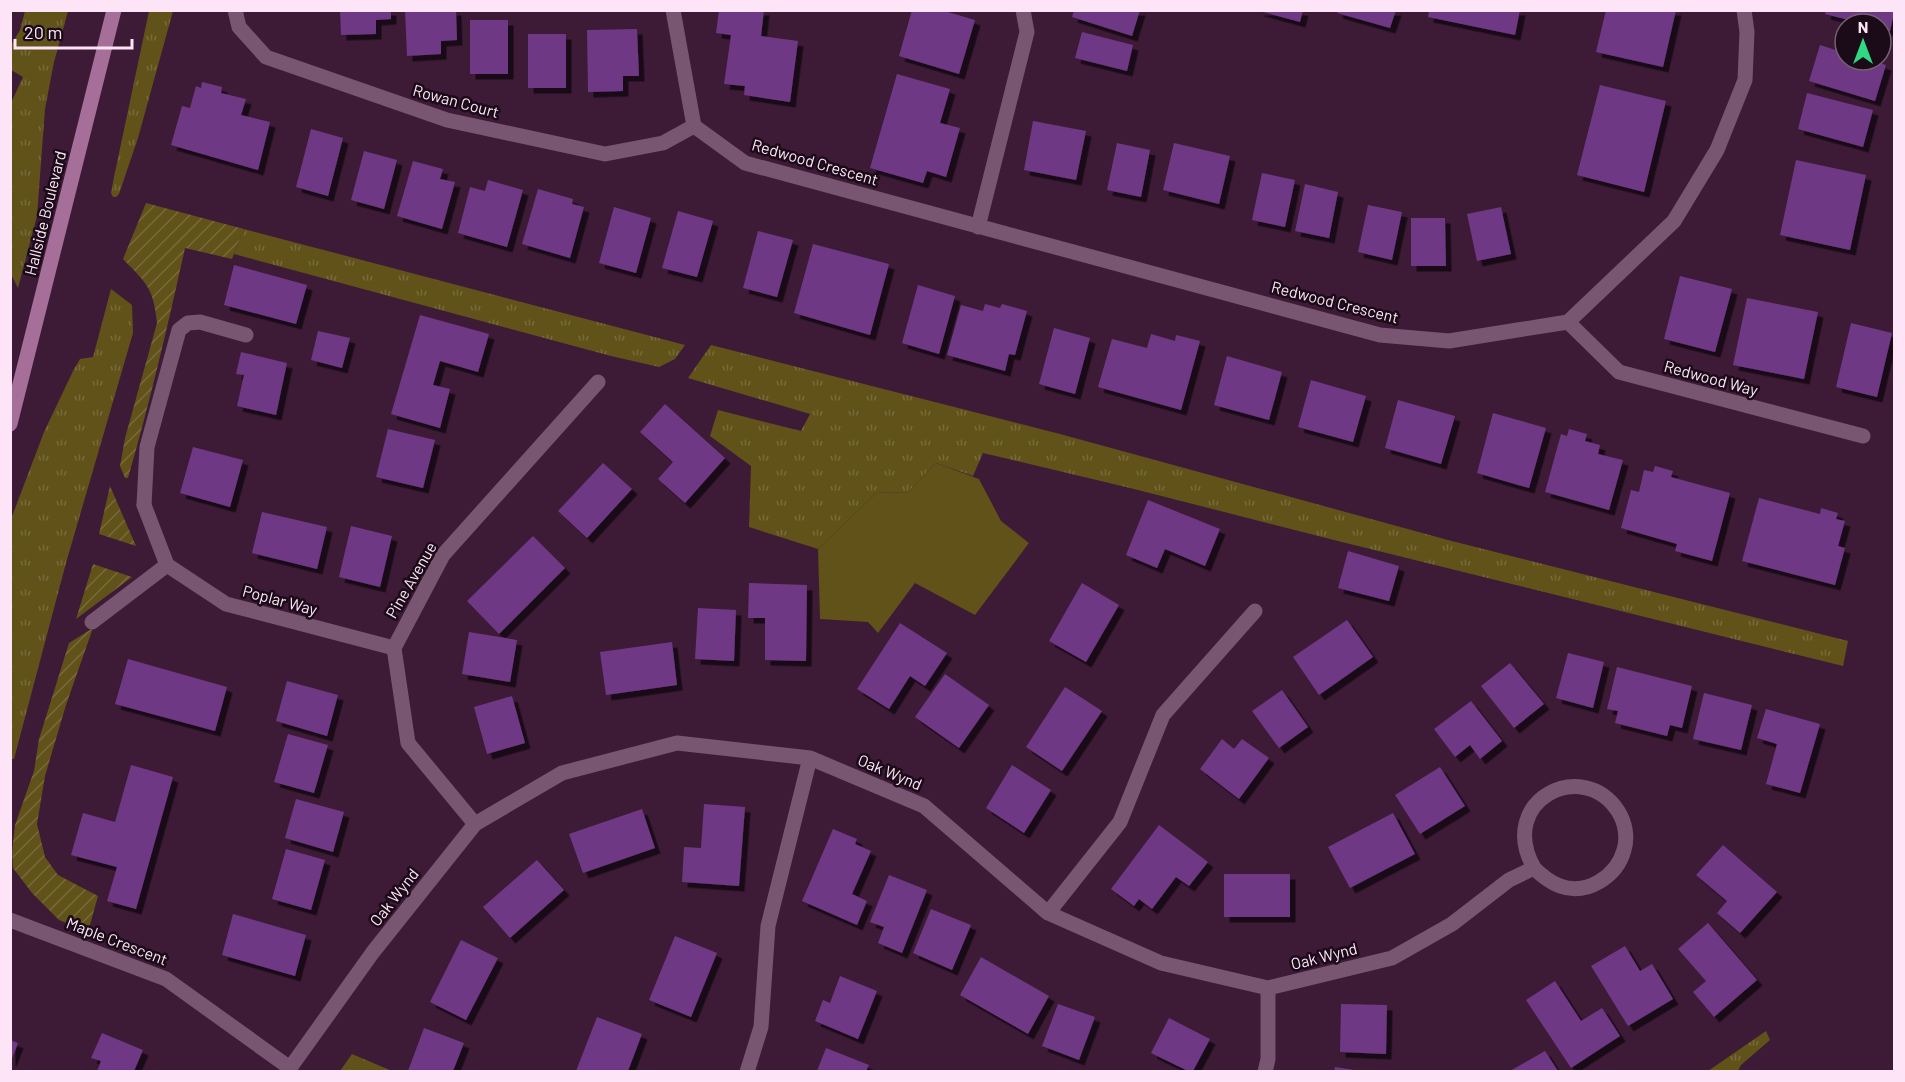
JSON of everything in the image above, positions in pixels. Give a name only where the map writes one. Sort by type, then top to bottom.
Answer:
[{"type":"street","name":"Hallside Boulevard","points":[[10,424],[114,10]]},
{"type":"street","name":"Rowan Court","points":[[235,10],[239,27],[266,57],[447,120],[604,154],[663,143],[694,126]]},
{"type":"street","points":[[673,10],[694,126]]},
{"type":"street","points":[[978,227],[1027,32],[1023,10]]},
{"type":"street","points":[[1568,322],[1674,221],[1717,150],[1745,80],[1747,32],[1744,10]]},
{"type":"street","name":"Redwood Crescent","points":[[694,126],[745,163],[1380,335],[1449,341],[1568,322]]},
{"type":"street","points":[[92,622],[167,565],[144,505],[147,447],[179,330],[188,323],[200,322],[246,335]]},
{"type":"street","name":"Redwood Way","points":[[1568,322],[1619,372],[1863,436]]},
{"type":"street","name":"Pine Avenue","points":[[394,648],[443,555],[598,382]]},
{"type":"street","name":"Poplar Way","points":[[167,565],[226,604],[394,648]]},
{"type":"street","points":[[1048,913],[1120,822],[1163,715],[1255,611]]},
{"type":"street","points":[[394,648],[408,743],[475,824]]},
{"type":"street","name":"Oak Wynd","points":[[291,1070],[373,952],[475,824],[562,773],[678,743],[810,758],[924,806],[1048,913],[1161,963],[1268,988],[1392,958],[1452,924],[1509,880],[1534,868]]},
{"type":"street","points":[[747,1071],[761,1027],[768,926],[810,758]]},
{"type":"street","points":[[1569,787],[1585,788],[1600,793],[1612,802],[1621,816],[1626,832],[1625,848],[1619,863],[1609,875],[1595,884],[1579,888],[1562,887],[1546,880],[1534,868],[1523,840],[1525,825],[1540,799],[1553,791],[1569,787]]},
{"type":"street","name":"Maple Crescent","points":[[10,920],[166,979],[291,1070]]},
{"type":"street","points":[[1265,1071],[1268,1059],[1268,988]]},
{"type":"green space","points":[[25,11],[68,11],[54,62],[45,109],[37,216],[18,288],[10,272],[11,103],[23,77],[11,70],[11,45],[20,30]]},
{"type":"green space","points":[[149,11],[173,11],[138,138],[119,194],[113,197],[111,193],[114,177]]},
{"type":"green space","points":[[146,203],[244,229],[232,259],[185,248],[144,421],[128,478],[125,478],[120,466],[125,438],[157,323],[148,287],[123,259]]},
{"type":"green space","points":[[244,229],[685,345],[675,359],[659,367],[611,356],[234,254]]},
{"type":"green space","points":[[111,289],[132,305],[133,333],[66,563],[14,759],[11,759],[11,519],[44,432],[74,369],[80,359],[93,357]]},
{"type":"green space","points":[[711,345],[1060,434],[1448,540],[1848,641],[1843,666],[983,453],[973,476],[936,463],[908,492],[876,493],[818,549],[749,527],[751,466],[710,436],[718,410],[801,431],[810,414],[688,378]]},
{"type":"green space","points":[[936,463],[979,479],[1001,521],[1029,543],[975,615],[915,583],[878,633],[868,622],[820,619],[818,549],[876,493],[908,492]]},
{"type":"green space","points":[[110,486],[136,546],[99,534]]},
{"type":"green space","points":[[93,564],[132,577],[76,619]]},
{"type":"green space","points":[[93,628],[66,705],[45,776],[37,824],[45,857],[58,875],[98,896],[88,932],[59,920],[32,893],[13,868],[12,852],[15,825],[34,771],[39,739],[69,643]]},
{"type":"green space","points":[[1766,1031],[1770,1040],[1741,1065],[1738,1071],[1708,1071]]},
{"type":"green space","points":[[352,1054],[392,1071],[340,1071]]},
{"type":"building","points":[[340,10],[391,10],[391,19],[376,20],[376,34],[341,35]]},
{"type":"building","points":[[405,10],[456,10],[457,40],[441,41],[441,54],[407,56]]},
{"type":"building","points":[[719,10],[764,10],[761,36],[798,41],[790,102],[744,95],[745,86],[724,84],[731,35],[716,33]]},
{"type":"building","points":[[912,10],[941,10],[975,20],[959,74],[899,56]]},
{"type":"building","points":[[1074,10],[1140,10],[1132,36],[1072,17]]},
{"type":"building","points":[[1256,10],[1303,10],[1300,22]]},
{"type":"building","points":[[1338,10],[1396,10],[1390,28],[1337,13]]},
{"type":"building","points":[[1429,10],[1520,10],[1515,35],[1428,17]]},
{"type":"building","points":[[1606,10],[1676,10],[1663,67],[1596,52]]},
{"type":"building","points":[[1826,10],[1894,10],[1893,18],[1893,12],[1833,12],[1833,16],[1825,14]]},
{"type":"building","points":[[470,20],[508,20],[508,74],[470,74]]},
{"type":"building","points":[[637,29],[639,76],[623,76],[623,91],[588,92],[587,30]]},
{"type":"building","points":[[1082,32],[1133,45],[1127,71],[1075,58]]},
{"type":"building","points":[[528,34],[566,34],[566,88],[528,88]]},
{"type":"building","points":[[1820,45],[1833,49],[1833,72],[1884,72],[1875,101],[1809,81]]},
{"type":"building","points":[[897,74],[950,89],[940,123],[960,128],[946,177],[927,171],[923,183],[870,168]]},
{"type":"building","points":[[202,82],[222,87],[221,93],[246,99],[241,115],[270,122],[258,170],[171,145],[182,106],[190,108],[196,86],[201,88]]},
{"type":"building","points":[[1600,85],[1666,101],[1644,192],[1577,175]]},
{"type":"building","points":[[1807,93],[1873,110],[1863,147],[1798,129]]},
{"type":"building","points":[[1033,121],[1086,131],[1076,180],[1024,170]]},
{"type":"building","points":[[311,129],[343,138],[328,196],[296,187]]},
{"type":"building","points":[[1117,143],[1150,150],[1141,197],[1107,190]]},
{"type":"building","points":[[1174,143],[1230,156],[1219,204],[1163,190]]},
{"type":"building","points":[[364,151],[397,160],[384,209],[351,200]]},
{"type":"building","points":[[1796,160],[1866,175],[1850,250],[1780,235]]},
{"type":"building","points":[[413,161],[443,169],[440,179],[455,182],[442,229],[397,216]]},
{"type":"building","points":[[1262,173],[1295,180],[1285,227],[1252,220]]},
{"type":"building","points":[[488,180],[523,190],[507,247],[458,233],[470,187],[485,191]]},
{"type":"building","points":[[1305,184],[1338,192],[1329,238],[1295,231]]},
{"type":"building","points":[[538,189],[573,199],[572,204],[584,207],[570,258],[522,244]]},
{"type":"building","points":[[1368,205],[1402,212],[1392,260],[1358,252]]},
{"type":"building","points":[[614,207],[651,218],[636,273],[599,263]]},
{"type":"building","points":[[1501,207],[1511,254],[1477,261],[1467,214]]},
{"type":"building","points":[[678,211],[713,221],[697,277],[662,268]]},
{"type":"building","points":[[1411,218],[1445,218],[1446,266],[1411,266]]},
{"type":"building","points":[[758,231],[793,240],[777,297],[743,288]]},
{"type":"building","points":[[813,244],[889,264],[870,335],[794,313]]},
{"type":"building","points":[[234,265],[307,285],[296,324],[224,305]]},
{"type":"building","points":[[1680,276],[1732,289],[1715,352],[1664,339]]},
{"type":"building","points":[[918,285],[955,296],[939,354],[902,343]]},
{"type":"building","points":[[1747,298],[1818,312],[1804,379],[1733,365]]},
{"type":"building","points":[[985,304],[1000,308],[1002,304],[1027,311],[1015,355],[1009,354],[1005,371],[947,355],[961,305],[983,311]]},
{"type":"building","points":[[420,315],[489,334],[478,372],[440,361],[433,385],[450,389],[440,428],[391,414]]},
{"type":"building","points":[[1851,323],[1892,333],[1877,397],[1836,387]]},
{"type":"building","points":[[1054,328],[1090,338],[1075,394],[1039,384]]},
{"type":"building","points":[[318,331],[350,338],[342,368],[311,360]]},
{"type":"building","points":[[1151,334],[1175,341],[1176,335],[1200,341],[1181,410],[1098,387],[1112,339],[1147,348]]},
{"type":"building","points":[[241,352],[287,363],[276,415],[237,406],[244,375],[236,374]]},
{"type":"building","points":[[1227,356],[1282,372],[1269,420],[1214,405]]},
{"type":"building","points":[[1311,380],[1366,396],[1353,442],[1298,427]]},
{"type":"building","points":[[1398,400],[1455,416],[1441,464],[1385,448]]},
{"type":"building","points":[[665,404],[725,458],[685,503],[658,479],[673,462],[640,432]]},
{"type":"building","points":[[1493,413],[1546,428],[1529,488],[1477,473]]},
{"type":"building","points":[[388,429],[435,440],[423,488],[376,477]]},
{"type":"building","points":[[1569,429],[1587,434],[1585,441],[1600,445],[1598,454],[1623,460],[1609,510],[1545,492],[1561,434],[1567,436]]},
{"type":"building","points":[[193,447],[243,460],[230,507],[180,493]]},
{"type":"building","points":[[603,463],[632,489],[587,538],[558,511]]},
{"type":"building","points":[[1655,466],[1673,471],[1671,477],[1730,493],[1712,561],[1675,551],[1677,544],[1621,528],[1631,490],[1639,492],[1644,470],[1653,472]]},
{"type":"building","points":[[1759,498],[1820,514],[1821,508],[1838,513],[1836,519],[1845,521],[1838,546],[1845,548],[1835,585],[1742,561]]},
{"type":"building","points":[[1148,500],[1220,529],[1205,566],[1165,549],[1157,568],[1126,555]]},
{"type":"building","points":[[262,512],[327,527],[317,569],[252,553]]},
{"type":"building","points":[[351,526],[392,536],[380,587],[339,577]]},
{"type":"building","points":[[533,536],[565,568],[499,634],[467,601]]},
{"type":"building","points":[[1348,551],[1399,566],[1389,601],[1338,588]]},
{"type":"building","points":[[749,583],[807,585],[806,661],[765,660],[765,618],[748,618]]},
{"type":"building","points":[[1082,583],[1119,605],[1086,662],[1049,641]]},
{"type":"building","points":[[698,608],[736,610],[734,661],[695,659]]},
{"type":"building","points":[[1347,620],[1373,657],[1319,695],[1293,657]]},
{"type":"building","points":[[900,623],[947,653],[925,686],[910,676],[889,709],[857,689]]},
{"type":"building","points":[[469,632],[517,640],[510,682],[462,674]]},
{"type":"building","points":[[672,642],[677,685],[606,695],[600,652]]},
{"type":"building","points":[[1568,653],[1604,662],[1593,708],[1556,698]]},
{"type":"building","points":[[128,659],[227,687],[215,731],[115,704]]},
{"type":"building","points":[[1510,663],[1544,704],[1514,728],[1481,686]]},
{"type":"building","points":[[1617,667],[1692,686],[1682,728],[1670,725],[1667,736],[1615,723],[1618,711],[1607,709]]},
{"type":"building","points":[[945,674],[989,705],[959,748],[915,717]]},
{"type":"building","points":[[287,681],[338,695],[327,736],[276,721]]},
{"type":"building","points":[[1065,687],[1102,711],[1062,771],[1026,747]]},
{"type":"building","points":[[1282,690],[1308,727],[1279,748],[1252,711]]},
{"type":"building","points":[[1704,693],[1752,705],[1741,750],[1693,739]]},
{"type":"building","points":[[512,696],[525,743],[487,754],[474,707]]},
{"type":"building","points":[[1471,701],[1502,741],[1480,759],[1470,745],[1455,757],[1434,729]]},
{"type":"building","points":[[1766,709],[1820,724],[1800,793],[1766,784],[1777,744],[1757,738]]},
{"type":"building","points":[[288,734],[328,745],[314,793],[274,782]]},
{"type":"building","points":[[1222,739],[1234,749],[1242,739],[1269,758],[1239,799],[1200,769]]},
{"type":"building","points":[[131,765],[173,777],[136,909],[107,901],[117,867],[71,855],[83,813],[115,822]]},
{"type":"building","points":[[1012,765],[1051,790],[1024,833],[986,808]]},
{"type":"building","points":[[1440,767],[1465,806],[1420,834],[1395,795]]},
{"type":"building","points":[[296,799],[344,812],[333,852],[285,838]]},
{"type":"building","points":[[704,804],[745,807],[739,886],[682,882],[684,847],[701,848]]},
{"type":"building","points":[[642,809],[655,848],[583,873],[569,834]]},
{"type":"building","points":[[1393,813],[1415,854],[1350,888],[1328,847]]},
{"type":"building","points":[[1159,825],[1208,862],[1189,886],[1176,877],[1152,909],[1139,899],[1134,906],[1111,889]]},
{"type":"building","points":[[833,829],[857,839],[855,844],[871,851],[852,894],[867,901],[857,925],[802,901]]},
{"type":"building","points":[[1723,845],[1777,892],[1740,933],[1717,913],[1727,901],[1696,875]]},
{"type":"building","points":[[286,849],[325,860],[311,910],[272,899]]},
{"type":"building","points":[[537,860],[564,890],[510,938],[483,907]]},
{"type":"building","points":[[1224,874],[1290,874],[1290,917],[1224,917]]},
{"type":"building","points":[[889,875],[927,890],[902,953],[878,943],[884,927],[870,922]]},
{"type":"building","points":[[931,909],[971,925],[952,970],[913,953]]},
{"type":"building","points":[[233,914],[306,935],[295,976],[222,955]]},
{"type":"building","points":[[1708,923],[1757,980],[1714,1017],[1693,992],[1706,981],[1678,949]]},
{"type":"building","points":[[675,936],[717,953],[691,1017],[649,1000]]},
{"type":"building","points":[[461,940],[498,958],[466,1020],[430,1002]]},
{"type":"building","points":[[1625,946],[1640,971],[1652,964],[1673,999],[1628,1026],[1591,966]]},
{"type":"building","points":[[981,957],[1049,996],[1028,1034],[960,995]]},
{"type":"building","points":[[840,976],[877,991],[858,1039],[815,1021],[823,1000],[830,1003]]},
{"type":"building","points":[[1555,981],[1581,1021],[1602,1008],[1620,1036],[1571,1068],[1526,1000]]},
{"type":"building","points":[[1058,1004],[1095,1017],[1079,1060],[1042,1046]]},
{"type":"building","points":[[1341,1004],[1387,1005],[1386,1054],[1340,1052]]},
{"type":"building","points":[[597,1017],[642,1034],[628,1071],[576,1071]]},
{"type":"building","points":[[1169,1018],[1210,1039],[1193,1071],[1188,1071],[1151,1053]]},
{"type":"building","points":[[424,1028],[464,1043],[453,1071],[408,1071]]},
{"type":"building","points":[[102,1033],[143,1050],[134,1071],[97,1071],[101,1061],[91,1058]]},
{"type":"building","points":[[10,1040],[18,1043],[11,1061],[10,1061]]},
{"type":"building","points":[[826,1048],[869,1065],[866,1071],[817,1071]]},
{"type":"building","points":[[1545,1051],[1558,1071],[1510,1071]]},
{"type":"building","points":[[1335,1067],[1354,1070],[1354,1071],[1334,1071]]}]
